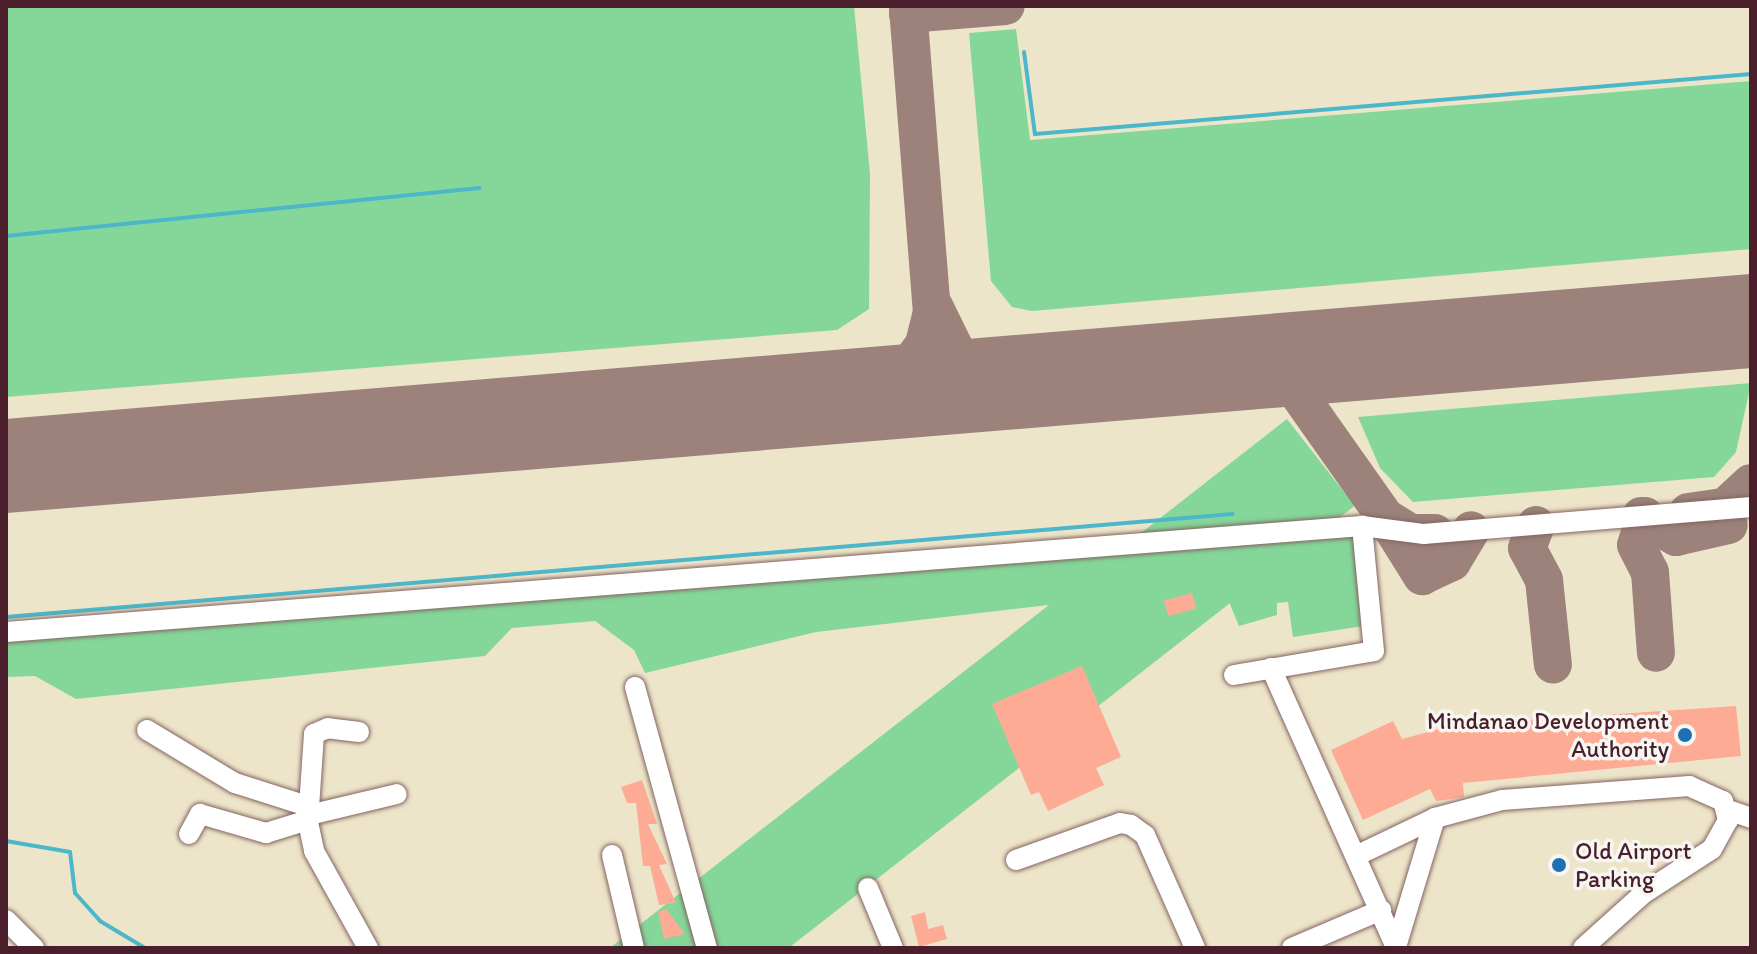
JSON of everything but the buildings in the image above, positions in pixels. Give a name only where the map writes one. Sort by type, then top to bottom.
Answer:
[{"type":"street","points":[[6,632],[1362,526],[1424,534],[1751,507]]},
{"type":"street","points":[[1234,675],[1374,651],[1362,526]]},
{"type":"street","points":[[1271,668],[1358,855],[1396,947]]},
{"type":"street","points":[[635,687],[707,948]]},
{"type":"street","points":[[359,732],[328,728],[314,734],[309,814],[314,851],[368,948]]},
{"type":"street","points":[[147,730],[235,783],[309,814]]},
{"type":"street","points":[[1358,855],[1435,818],[1502,800],[1702,787],[1728,810],[1751,818]]},
{"type":"street","points":[[189,834],[200,814],[266,833],[309,814],[397,794]]},
{"type":"street","points":[[1583,948],[1644,893],[1712,849],[1728,810]]},
{"type":"street","points":[[1396,947],[1435,818]]},
{"type":"street","points":[[1016,860],[1131,825],[1145,835],[1195,948]]},
{"type":"street","points":[[612,855],[634,948]]},
{"type":"street","points":[[868,888],[893,948]]},
{"type":"street","points":[[1292,948],[1381,910]]},
{"type":"street","points":[[6,920],[31,945]]},
{"type":"street","points":[[6,946],[31,945]]},
{"type":"green space","points":[[6,6],[854,6],[870,174],[869,309],[837,330],[6,397]]},
{"type":"green space","points":[[1016,29],[1030,140],[1751,81],[1751,249],[1032,311],[1012,307],[991,281],[969,33]]},
{"type":"green space","points":[[1751,383],[1736,452],[1714,477],[1413,502],[1380,468],[1358,417]]},
{"type":"green space","points":[[1287,419],[1355,506],[789,948],[610,948]]},
{"type":"green space","points":[[1354,531],[1363,626],[1293,637],[1288,602],[1277,603],[1277,615],[1239,626],[1222,585],[816,632],[645,673],[634,650],[595,621],[512,628],[485,656],[76,699],[35,676],[6,677],[6,641]]},
{"type":"waterway","points":[[1024,52],[1035,134],[1751,74]]},
{"type":"waterway","points":[[6,236],[480,188]]},
{"type":"waterway","points":[[6,617],[1233,514]]},
{"type":"waterway","points":[[6,841],[70,852],[75,893],[100,921],[145,948]]},
{"type":"taxiway","points":[[857,395],[904,371],[924,344],[932,313],[908,6]]},
{"type":"taxiway","points":[[908,14],[1006,6]]},
{"type":"taxiway","points":[[933,304],[957,353],[1010,383]]},
{"type":"taxiway","points":[[1275,361],[1385,517],[1411,533],[1435,533]]},
{"type":"taxiway","points":[[1688,512],[1725,507],[1751,483]]},
{"type":"taxiway","points":[[1641,516],[1676,537],[1729,525]]},
{"type":"taxiway","points":[[1645,516],[1636,545],[1650,572],[1656,653]]},
{"type":"taxiway","points":[[1385,517],[1422,576],[1452,562],[1471,530]]},
{"type":"taxiway","points":[[1536,525],[1527,548],[1544,580],[1553,665]]},
{"type":"runway","points":[[6,466],[1751,321]]},
{"type":"place","name":"Mindanao Development Authority","points":[[1685,735]]},
{"type":"place","name":"Old Airport Parking","points":[[1559,865]]}]
